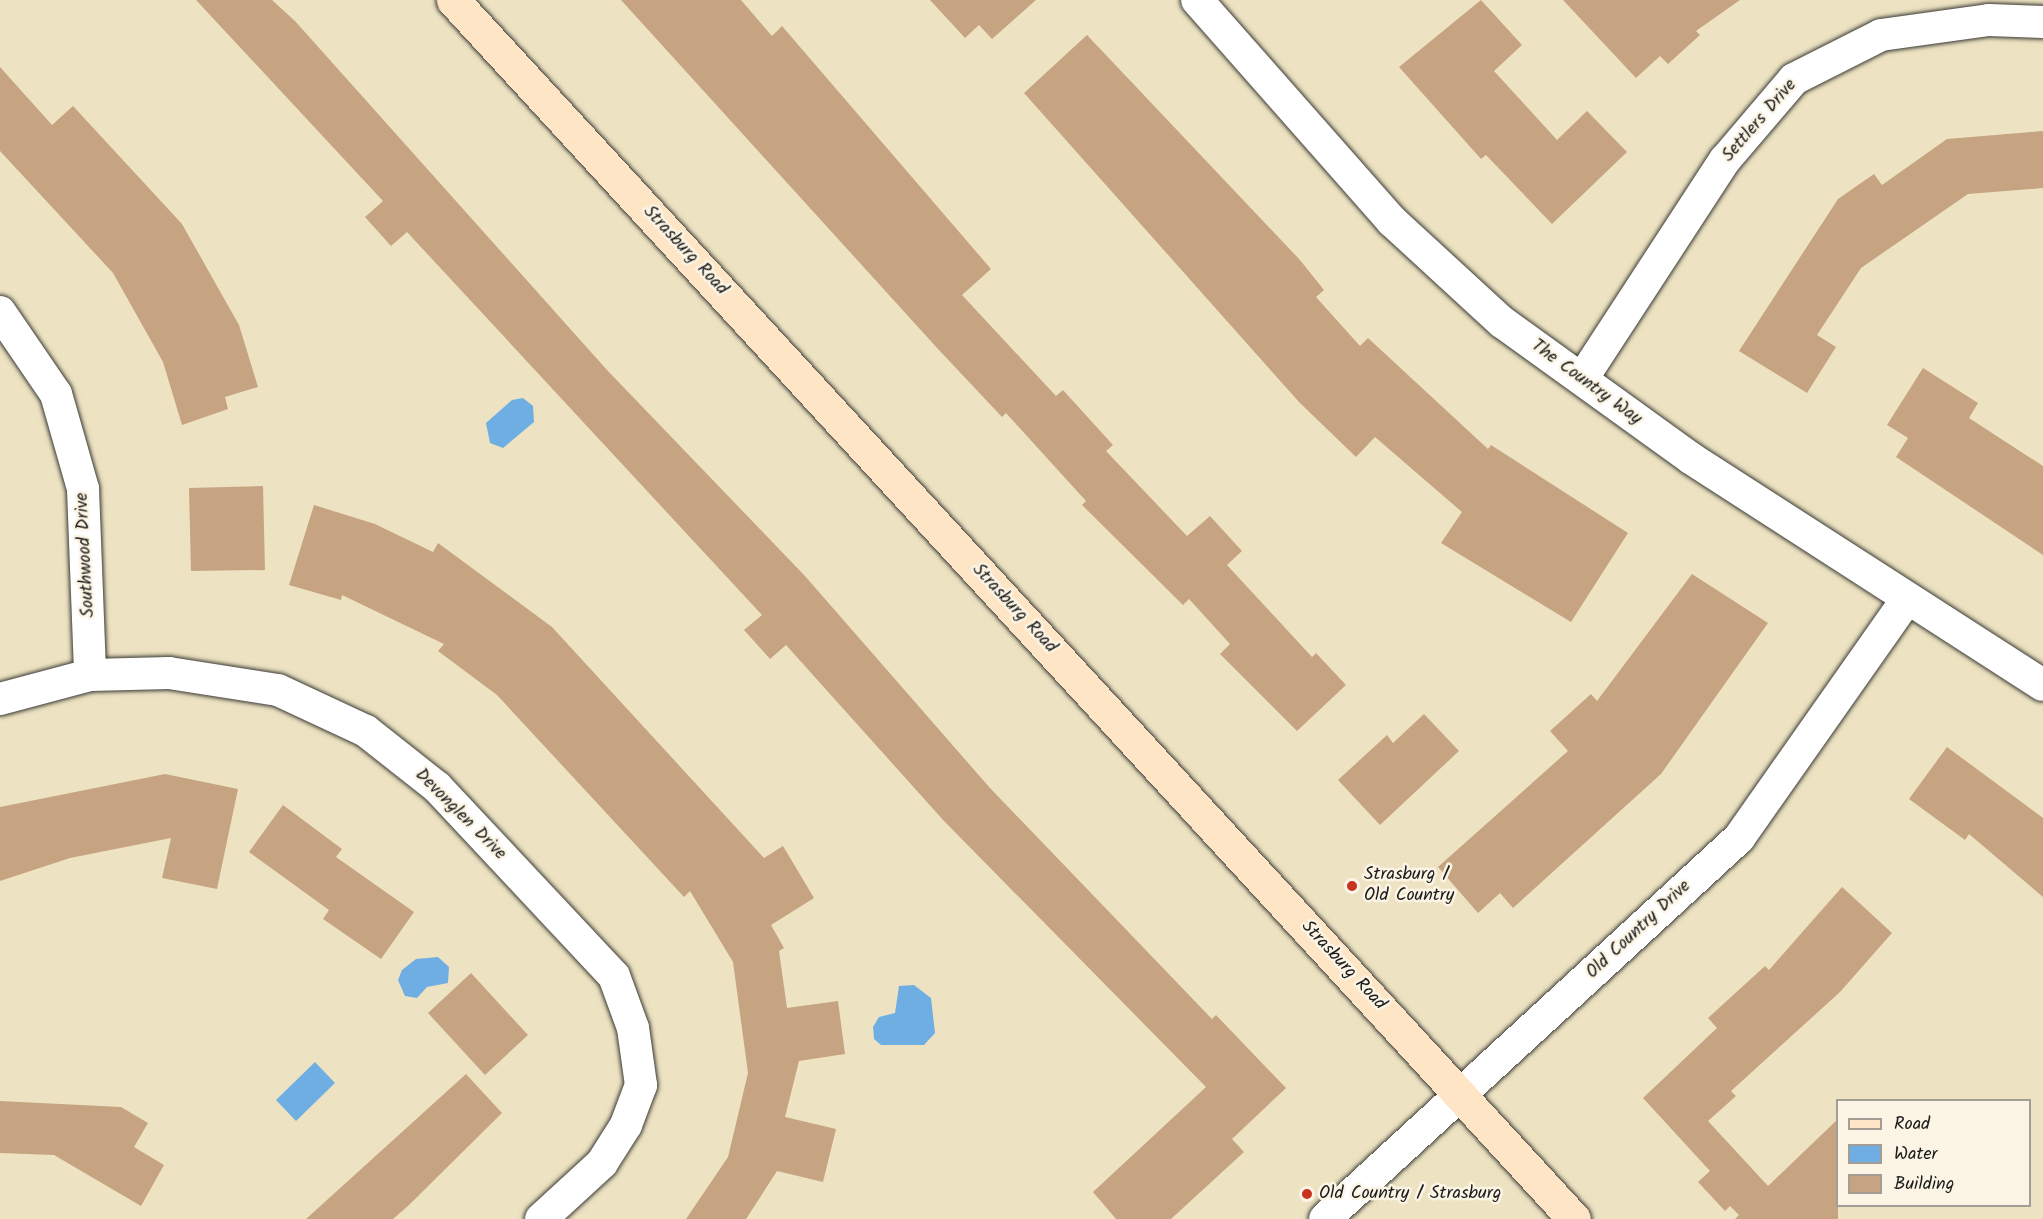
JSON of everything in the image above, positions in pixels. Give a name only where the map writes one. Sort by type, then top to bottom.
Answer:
[{"type":"street","name":"Strasburg Road","points":[[453,0],[1574,1219]]},
{"type":"street","name":"The Country Way","points":[[1197,0],[1392,221],[1502,322],[1906,600],[2043,685]]},
{"type":"street","name":"Settlers Drive","points":[[1582,379],[1725,160],[1794,79],[1881,35],[1989,20],[2043,22]]},
{"type":"street","name":"Southwood Drive","points":[[0,312],[56,394],[83,489],[90,675]]},
{"type":"street","name":"Old Country Drive","points":[[1325,1219],[1739,838],[1906,600]]},
{"type":"street","name":"Devonglen Drive","points":[[0,699],[90,675],[169,673],[278,690],[366,731],[436,787],[614,976],[633,1028],[641,1085],[626,1125],[602,1163],[541,1219]]},
{"type":"water","points":[[523,398],[533,406],[534,422],[503,448],[490,443],[486,423],[512,400]]},
{"type":"water","points":[[438,957],[449,967],[448,983],[427,987],[417,998],[405,996],[398,980],[402,970],[416,959]]},
{"type":"water","points":[[914,985],[931,998],[935,1033],[924,1045],[881,1045],[874,1039],[873,1027],[879,1017],[895,1013],[899,986]]},
{"type":"water","points":[[315,1062],[335,1083],[296,1121],[276,1100]]},
{"type":"building","points":[[196,0],[272,0],[295,21],[607,370],[805,576],[990,788],[1212,1019],[1216,1015],[1286,1088],[1232,1139],[1244,1152],[1171,1219],[1116,1219],[1093,1192],[1206,1087],[944,821],[786,645],[770,659],[744,630],[762,615],[407,232],[391,246],[365,217],[383,201]]},
{"type":"building","points":[[621,0],[741,0],[772,36],[782,26],[991,269],[962,295],[1056,396],[1063,390],[1113,445],[1106,451],[1187,536],[1210,516],[1242,551],[1227,565],[1312,657],[1316,653],[1346,685],[1297,731],[1220,654],[1230,644],[1189,599],[1183,605],[1082,505],[1086,501],[1006,413],[1002,417],[938,349]]},
{"type":"building","points":[[930,0],[1036,0],[992,39],[979,25],[965,38]]},
{"type":"building","points":[[1481,0],[1522,45],[1494,71],[1557,140],[1587,111],[1627,152],[1552,224],[1486,155],[1481,159],[1399,67]]},
{"type":"building","points":[[1563,0],[1740,0],[1696,31],[1700,35],[1668,64],[1660,56],[1636,78]]},
{"type":"building","points":[[1087,35],[1300,260],[1324,290],[1316,297],[1360,346],[1368,338],[1488,449],[1491,445],[1628,533],[1571,622],[1441,543],[1462,512],[1375,437],[1356,457],[1299,402],[1024,93]]},
{"type":"building","points":[[0,67],[52,125],[73,106],[182,224],[239,325],[258,387],[225,397],[228,409],[182,425],[163,362],[113,273],[0,151]]},
{"type":"building","points":[[2043,131],[2043,188],[1968,194],[1861,268],[1817,335],[1836,347],[1807,393],[1739,351],[1838,199],[1874,174],[1882,185],[1947,139]]},
{"type":"building","points":[[1923,368],[1978,403],[1969,418],[2043,466],[2043,555],[1896,457],[1908,438],[1887,425]]},
{"type":"building","points":[[263,486],[265,570],[191,571],[189,488]]},
{"type":"building","points":[[314,505],[375,524],[433,552],[438,543],[552,627],[764,858],[783,846],[814,898],[771,925],[784,948],[779,951],[787,1008],[838,1001],[845,1054],[799,1061],[785,1117],[836,1129],[823,1182],[777,1171],[746,1219],[686,1219],[728,1157],[748,1073],[733,962],[690,891],[684,897],[497,695],[438,651],[444,644],[342,595],[341,600],[289,585]]},
{"type":"building","points":[[1692,574],[1768,623],[1661,774],[1513,908],[1500,893],[1478,913],[1438,867],[1568,751],[1550,731],[1591,694],[1597,701]]},
{"type":"building","points":[[1424,714],[1459,751],[1380,825],[1338,780],[1387,735],[1393,743]]},
{"type":"building","points":[[1947,747],[2043,818],[2043,897],[1969,834],[1965,840],[1909,799]]},
{"type":"building","points":[[165,774],[238,789],[217,889],[162,878],[171,838],[70,858],[0,881],[0,807]]},
{"type":"building","points":[[283,805],[342,849],[336,857],[414,912],[381,959],[323,919],[329,910],[249,852]]},
{"type":"building","points":[[1842,887],[1892,933],[1840,992],[1731,1091],[1736,1096],[1708,1121],[1768,1186],[1836,1121],[1838,1219],[1735,1219],[1739,1215],[1730,1206],[1725,1211],[1698,1182],[1710,1171],[1643,1098],[1717,1028],[1708,1018],[1765,966],[1769,970]]},
{"type":"building","points":[[471,973],[528,1035],[485,1075],[428,1013]]},
{"type":"building","points":[[466,1074],[502,1113],[408,1206],[393,1219],[306,1219]]},
{"type":"building","points":[[0,1101],[121,1107],[148,1123],[134,1147],[164,1165],[141,1206],[54,1155],[0,1153]]},
{"type":"place","name":"Strasburg / Old Country","points":[[1352,886]]},
{"type":"place","name":"Old Country / Strasburg","points":[[1307,1194]]}]
